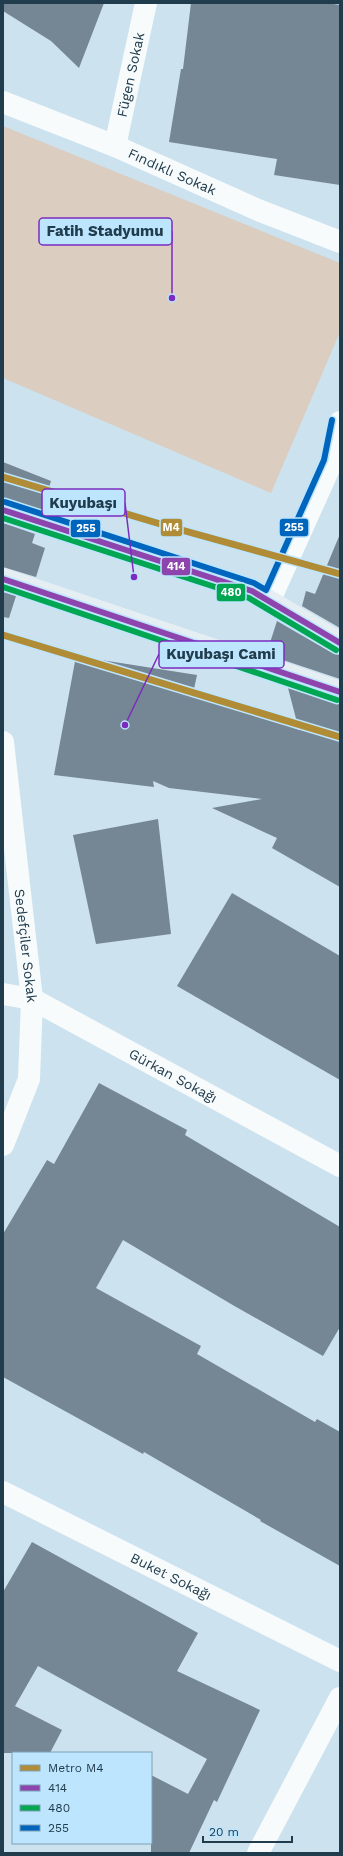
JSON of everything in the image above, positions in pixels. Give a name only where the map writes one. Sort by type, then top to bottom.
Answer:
[{"type":"main road","points":[[3,510],[252,591],[340,643]]},
{"type":"main road","points":[[3,579],[340,692]]},
{"type":"street","name":"Fügen Sokak","points":[[115,146],[146,3]]},
{"type":"street","name":"Fındıklı Sokak","points":[[3,102],[115,146],[258,210],[340,242]]},
{"type":"street","points":[[270,602],[336,463],[340,422]]},
{"type":"street","name":"Sedefçiler Sokak","points":[[3,742],[32,999],[29,1079],[3,1145]]},
{"type":"street","name":"Gürkan Sokağı","points":[[3,994],[32,999],[340,1166]]},
{"type":"street","name":"Buket Sokağı","points":[[3,1492],[340,1661]]},
{"type":"street","points":[[258,1853],[340,1698]]},
{"type":"shaded area","points":[[3,126],[340,263],[340,332],[271,493],[3,378]]},
{"type":"building","points":[[3,3],[104,3],[79,68],[51,41],[3,11]]},
{"type":"building","points":[[191,3],[327,3],[340,5],[340,185],[274,175],[277,159],[169,142],[181,69],[183,69]]},
{"type":"building","points":[[3,462],[51,481],[42,510],[3,498]]},
{"type":"building","points":[[3,523],[35,534],[32,543],[45,548],[36,577],[3,567]]},
{"type":"building","points":[[340,534],[340,628],[302,606],[306,591],[315,594]]},
{"type":"building","points":[[3,592],[16,596],[9,618],[3,617]]},
{"type":"building","points":[[277,621],[334,654],[340,655],[340,679],[280,659],[279,657],[267,652]]},
{"type":"building","points":[[76,656],[197,675],[194,689],[299,730],[288,688],[340,704],[340,887],[272,848],[277,838],[212,808],[262,799],[169,788],[153,781],[154,787],[54,775]]},
{"type":"building","points":[[158,819],[171,934],[96,944],[73,835]]},
{"type":"building","points":[[232,893],[340,956],[340,1080],[177,986]]},
{"type":"building","points":[[99,1083],[187,1130],[185,1135],[340,1227],[340,1327],[323,1356],[123,1240],[96,1288],[201,1346],[197,1354],[315,1422],[317,1419],[340,1432],[340,1566],[260,1521],[261,1520],[144,1452],[143,1454],[3,1377],[3,1234],[47,1160],[54,1164]]},
{"type":"building","points":[[32,1542],[198,1633],[177,1671],[260,1710],[217,1802],[214,1800],[189,1853],[151,1853],[152,1776],[188,1794],[207,1759],[38,1666],[15,1706],[62,1730],[51,1752],[3,1753],[3,1592]]},
{"type":"metro line","name":"M4","points":[[3,477],[167,526],[340,574]]},
{"type":"metro line","name":"M4","points":[[3,635],[340,737]]},
{"type":"transit line","name":"255","points":[[5,502],[254,583],[266,590],[324,460],[332,420]]},
{"type":"transit line","name":"414","points":[[3,510],[252,591],[340,643]]},
{"type":"transit line","name":"480","points":[[3,518],[249,598],[336,650]]},
{"type":"transit line","name":"414","points":[[3,579],[340,692]]},
{"type":"transit line","name":"480","points":[[3,587],[337,700]]},
{"type":"place","name":"Fatih Stadyumu","points":[[172,298]]},
{"type":"place","name":"Kuyubaşı","points":[[134,577]]},
{"type":"place","name":"Kuyubaşı Cami","points":[[125,725]]}]
